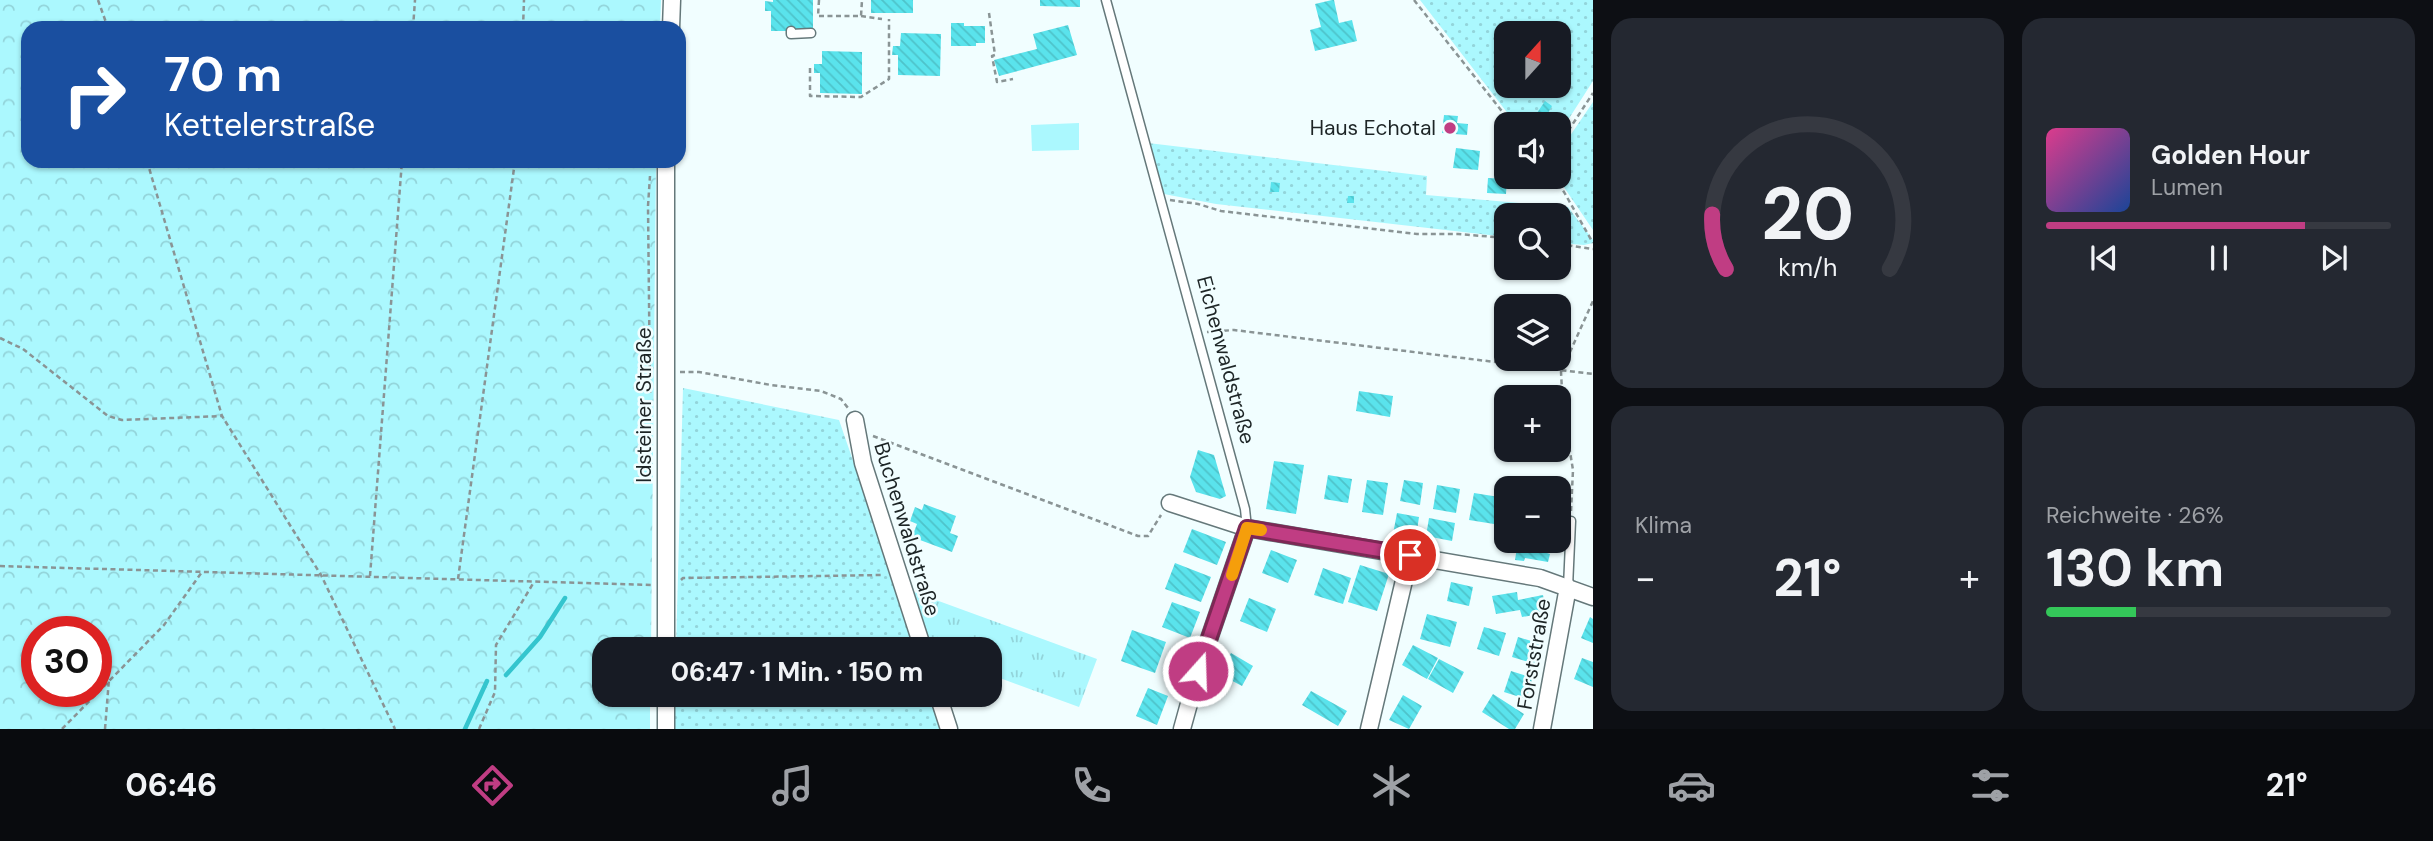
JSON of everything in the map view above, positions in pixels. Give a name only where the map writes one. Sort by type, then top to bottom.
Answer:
[{"type":"street","points":[[672,21],[673,0]]},
{"type":"street","name":"Idsteiner Straße","points":[[666,168],[666,637]]},
{"type":"street","name":"Buchenwaldstraße","points":[[855,420],[863,463],[918,637]]},
{"type":"street","points":[[1170,503],[1247,528],[1540,578],[1593,597]]},
{"type":"street","name":"Eichenwaldstraße","points":[[1182,729],[1198,671],[1247,528]]},
{"type":"street","points":[[1369,729],[1410,555]]},
{"type":"street","name":"Forststraße","points":[[1542,729],[1568,587]]},
{"type":"street","points":[[666,707],[666,729]]},
{"type":"street","points":[[942,707],[949,729]]},
{"type":"lane","name":"Eichenwaldstraße","points":[[1106,0],[1245,509],[1247,528]]},
{"type":"lane","points":[[791,31],[791,34],[811,33]]},
{"type":"lane","points":[[1568,587],[1570,553]]},
{"type":"path","points":[[99,0],[106,21]]},
{"type":"path","points":[[413,21],[415,0]]},
{"type":"path","points":[[523,21],[524,0]]},
{"type":"path","points":[[819,0],[818,16],[883,19]]},
{"type":"path","points":[[862,0],[862,16]]},
{"type":"path","points":[[1414,0],[1503,112]]},
{"type":"path","points":[[989,13],[995,55],[992,55],[998,82],[1013,79]]},
{"type":"path","points":[[810,68],[810,96],[861,97],[889,79],[889,19]]},
{"type":"path","points":[[1571,127],[1593,93]]},
{"type":"path","points":[[149,168],[222,416],[321,575],[395,729]]},
{"type":"path","points":[[370,577],[401,168]]},
{"type":"path","points":[[458,579],[513,168]]},
{"type":"path","points":[[1562,189],[1593,243]]},
{"type":"path","points":[[1160,198],[1221,211],[1417,234],[1458,233],[1494,237]]},
{"type":"path","points":[[1571,245],[1593,248]]},
{"type":"path","points":[[1571,521],[1573,470],[1563,410],[1561,372],[1593,301]]},
{"type":"path","points":[[1196,332],[1234,330],[1593,374]]},
{"type":"path","points":[[0,338],[23,349],[108,416],[121,419],[222,416]]},
{"type":"path","points":[[665,371],[699,372],[821,391],[841,399],[855,420],[873,437],[1138,536],[1148,536],[1159,521],[1165,503],[1170,503]]},
{"type":"path","points":[[0,566],[665,585]]},
{"type":"path","points":[[112,676],[164,625],[202,572]]},
{"type":"path","points":[[683,578],[897,573]]},
{"type":"path","points":[[479,729],[495,692],[496,645],[534,582]]},
{"type":"path","points":[[62,729],[83,707]]},
{"type":"path","points":[[105,729],[107,707]]},
{"type":"green space","points":[[0,0],[661,0],[660,21],[21,21],[21,168],[656,168],[651,637],[592,637],[592,707],[650,707],[650,729],[0,729]]},
{"type":"green space","points":[[1420,0],[1593,0],[1593,81],[1571,115],[1571,112],[1507,112],[1496,98],[1572,98],[1572,21],[1494,21],[1494,96]]},
{"type":"green space","points":[[1593,102],[1593,230],[1565,189],[1571,189],[1571,134]]},
{"type":"green space","points":[[1079,123],[1079,150],[1032,151],[1031,125]]},
{"type":"green space","points":[[1148,143],[1427,176],[1426,195],[1521,203],[1494,203],[1494,236],[1216,204],[1164,194]]},
{"type":"green space","points":[[1571,211],[1593,240],[1593,243],[1571,244]]},
{"type":"green space","points":[[683,388],[839,420],[914,637],[676,637]]},
{"type":"green space","points":[[914,592],[1097,659],[1079,707],[1002,679],[1002,637],[927,637]]},
{"type":"green space","points":[[675,707],[938,707],[945,729],[675,729]]},
{"type":"building","points":[[813,0],[813,31],[771,31],[771,11],[765,11],[765,1]]},
{"type":"building","points":[[871,0],[913,0],[913,13],[871,13]]},
{"type":"building","points":[[1040,0],[1080,0],[1080,7],[1040,6]]},
{"type":"building","points":[[1334,0],[1339,23],[1352,20],[1357,41],[1315,51],[1310,30],[1321,27],[1315,4]]},
{"type":"building","points":[[951,23],[985,26],[985,43],[976,43],[976,46],[951,46]]},
{"type":"building","points":[[1068,25],[1077,55],[999,76],[994,60],[1037,49],[1033,34]]},
{"type":"building","points":[[901,33],[941,34],[940,76],[898,75],[898,55],[892,55],[893,46],[900,46]]},
{"type":"building","points":[[822,51],[862,52],[862,94],[820,93],[820,73],[814,73],[814,64],[822,64]]},
{"type":"building","points":[[1545,101],[1552,106],[1548,112],[1538,112]]},
{"type":"building","name":"Haus Echotal","points":[[1444,115],[1458,116],[1457,123],[1468,124],[1467,135],[1442,133]]},
{"type":"building","points":[[1456,148],[1480,151],[1478,170],[1453,168]]},
{"type":"building","points":[[1488,178],[1494,178],[1494,189],[1506,189],[1506,194],[1487,193]]},
{"type":"building","points":[[1271,182],[1280,183],[1279,192],[1270,192]]},
{"type":"building","points":[[1348,196],[1354,196],[1354,203],[1347,203]]},
{"type":"building","points":[[1359,391],[1393,396],[1390,417],[1356,411]]},
{"type":"building","points":[[1198,450],[1214,455],[1226,496],[1220,499],[1196,492],[1190,477]]},
{"type":"building","points":[[1274,461],[1304,465],[1296,514],[1266,509]]},
{"type":"building","points":[[1328,475],[1352,479],[1348,503],[1324,499]]},
{"type":"building","points":[[1367,480],[1388,483],[1383,515],[1362,512]]},
{"type":"building","points":[[1404,480],[1423,483],[1420,505],[1400,501]]},
{"type":"building","points":[[1437,485],[1460,489],[1456,513],[1433,509]]},
{"type":"building","points":[[1474,493],[1494,496],[1494,524],[1469,520]]},
{"type":"building","points":[[924,504],[956,516],[950,533],[958,536],[952,552],[912,537],[917,524],[910,521],[915,507],[922,510]]},
{"type":"building","points":[[1397,513],[1419,517],[1416,537],[1393,534]]},
{"type":"building","points":[[1429,518],[1455,523],[1452,541],[1426,536]]},
{"type":"building","points":[[1192,529],[1226,542],[1217,565],[1183,552]]},
{"type":"building","points":[[1271,550],[1297,560],[1288,583],[1262,573]]},
{"type":"building","points":[[1516,553],[1550,554],[1548,562],[1525,558],[1524,561],[1515,560]]},
{"type":"building","points":[[1175,563],[1211,577],[1201,602],[1165,589]]},
{"type":"building","points":[[1360,565],[1389,574],[1377,611],[1348,602]]},
{"type":"building","points":[[1323,568],[1351,578],[1343,604],[1314,595]]},
{"type":"building","points":[[1451,582],[1473,587],[1469,606],[1447,601]]},
{"type":"building","points":[[1517,592],[1518,600],[1543,595],[1547,613],[1522,617],[1520,610],[1496,614],[1492,596]]},
{"type":"building","points":[[1249,598],[1276,609],[1267,632],[1240,621]]},
{"type":"building","points":[[1172,602],[1200,612],[1190,638],[1162,627]]},
{"type":"building","points":[[1427,614],[1457,622],[1450,647],[1420,639]]},
{"type":"building","points":[[1590,617],[1593,619],[1593,643],[1581,638]]},
{"type":"building","points":[[1484,627],[1506,633],[1499,656],[1477,649]]},
{"type":"building","points":[[1132,630],[1166,642],[1155,673],[1121,661]]},
{"type":"building","points":[[1518,637],[1541,644],[1535,664],[1512,657]]},
{"type":"building","points":[[1413,645],[1438,658],[1427,679],[1402,665]]},
{"type":"building","points":[[1231,653],[1253,666],[1242,686],[1219,674]]},
{"type":"building","points":[[1582,658],[1593,662],[1593,687],[1574,679]]},
{"type":"building","points":[[1439,659],[1464,672],[1453,693],[1428,679]]},
{"type":"building","points":[[1511,671],[1533,678],[1526,699],[1504,692]]},
{"type":"building","points":[[1148,688],[1168,696],[1157,725],[1136,716]]},
{"type":"building","points":[[1311,691],[1347,711],[1338,726],[1302,705]]},
{"type":"building","points":[[1493,694],[1524,714],[1515,729],[1509,729],[1482,712]]},
{"type":"building","points":[[1403,695],[1422,706],[1409,729],[1389,720]]},
{"type":"waterway","points":[[506,675],[540,637],[565,598]]},
{"type":"waterway","points":[[465,729],[487,681]]},
{"type":"slow traffic","points":[[1232,575],[1247,528],[1261,530]]},
{"type":"place","name":"Haus Echotal","points":[[1450,128]]},
{"type":"route","points":[[1198,671],[1247,528],[1410,555]]}]
